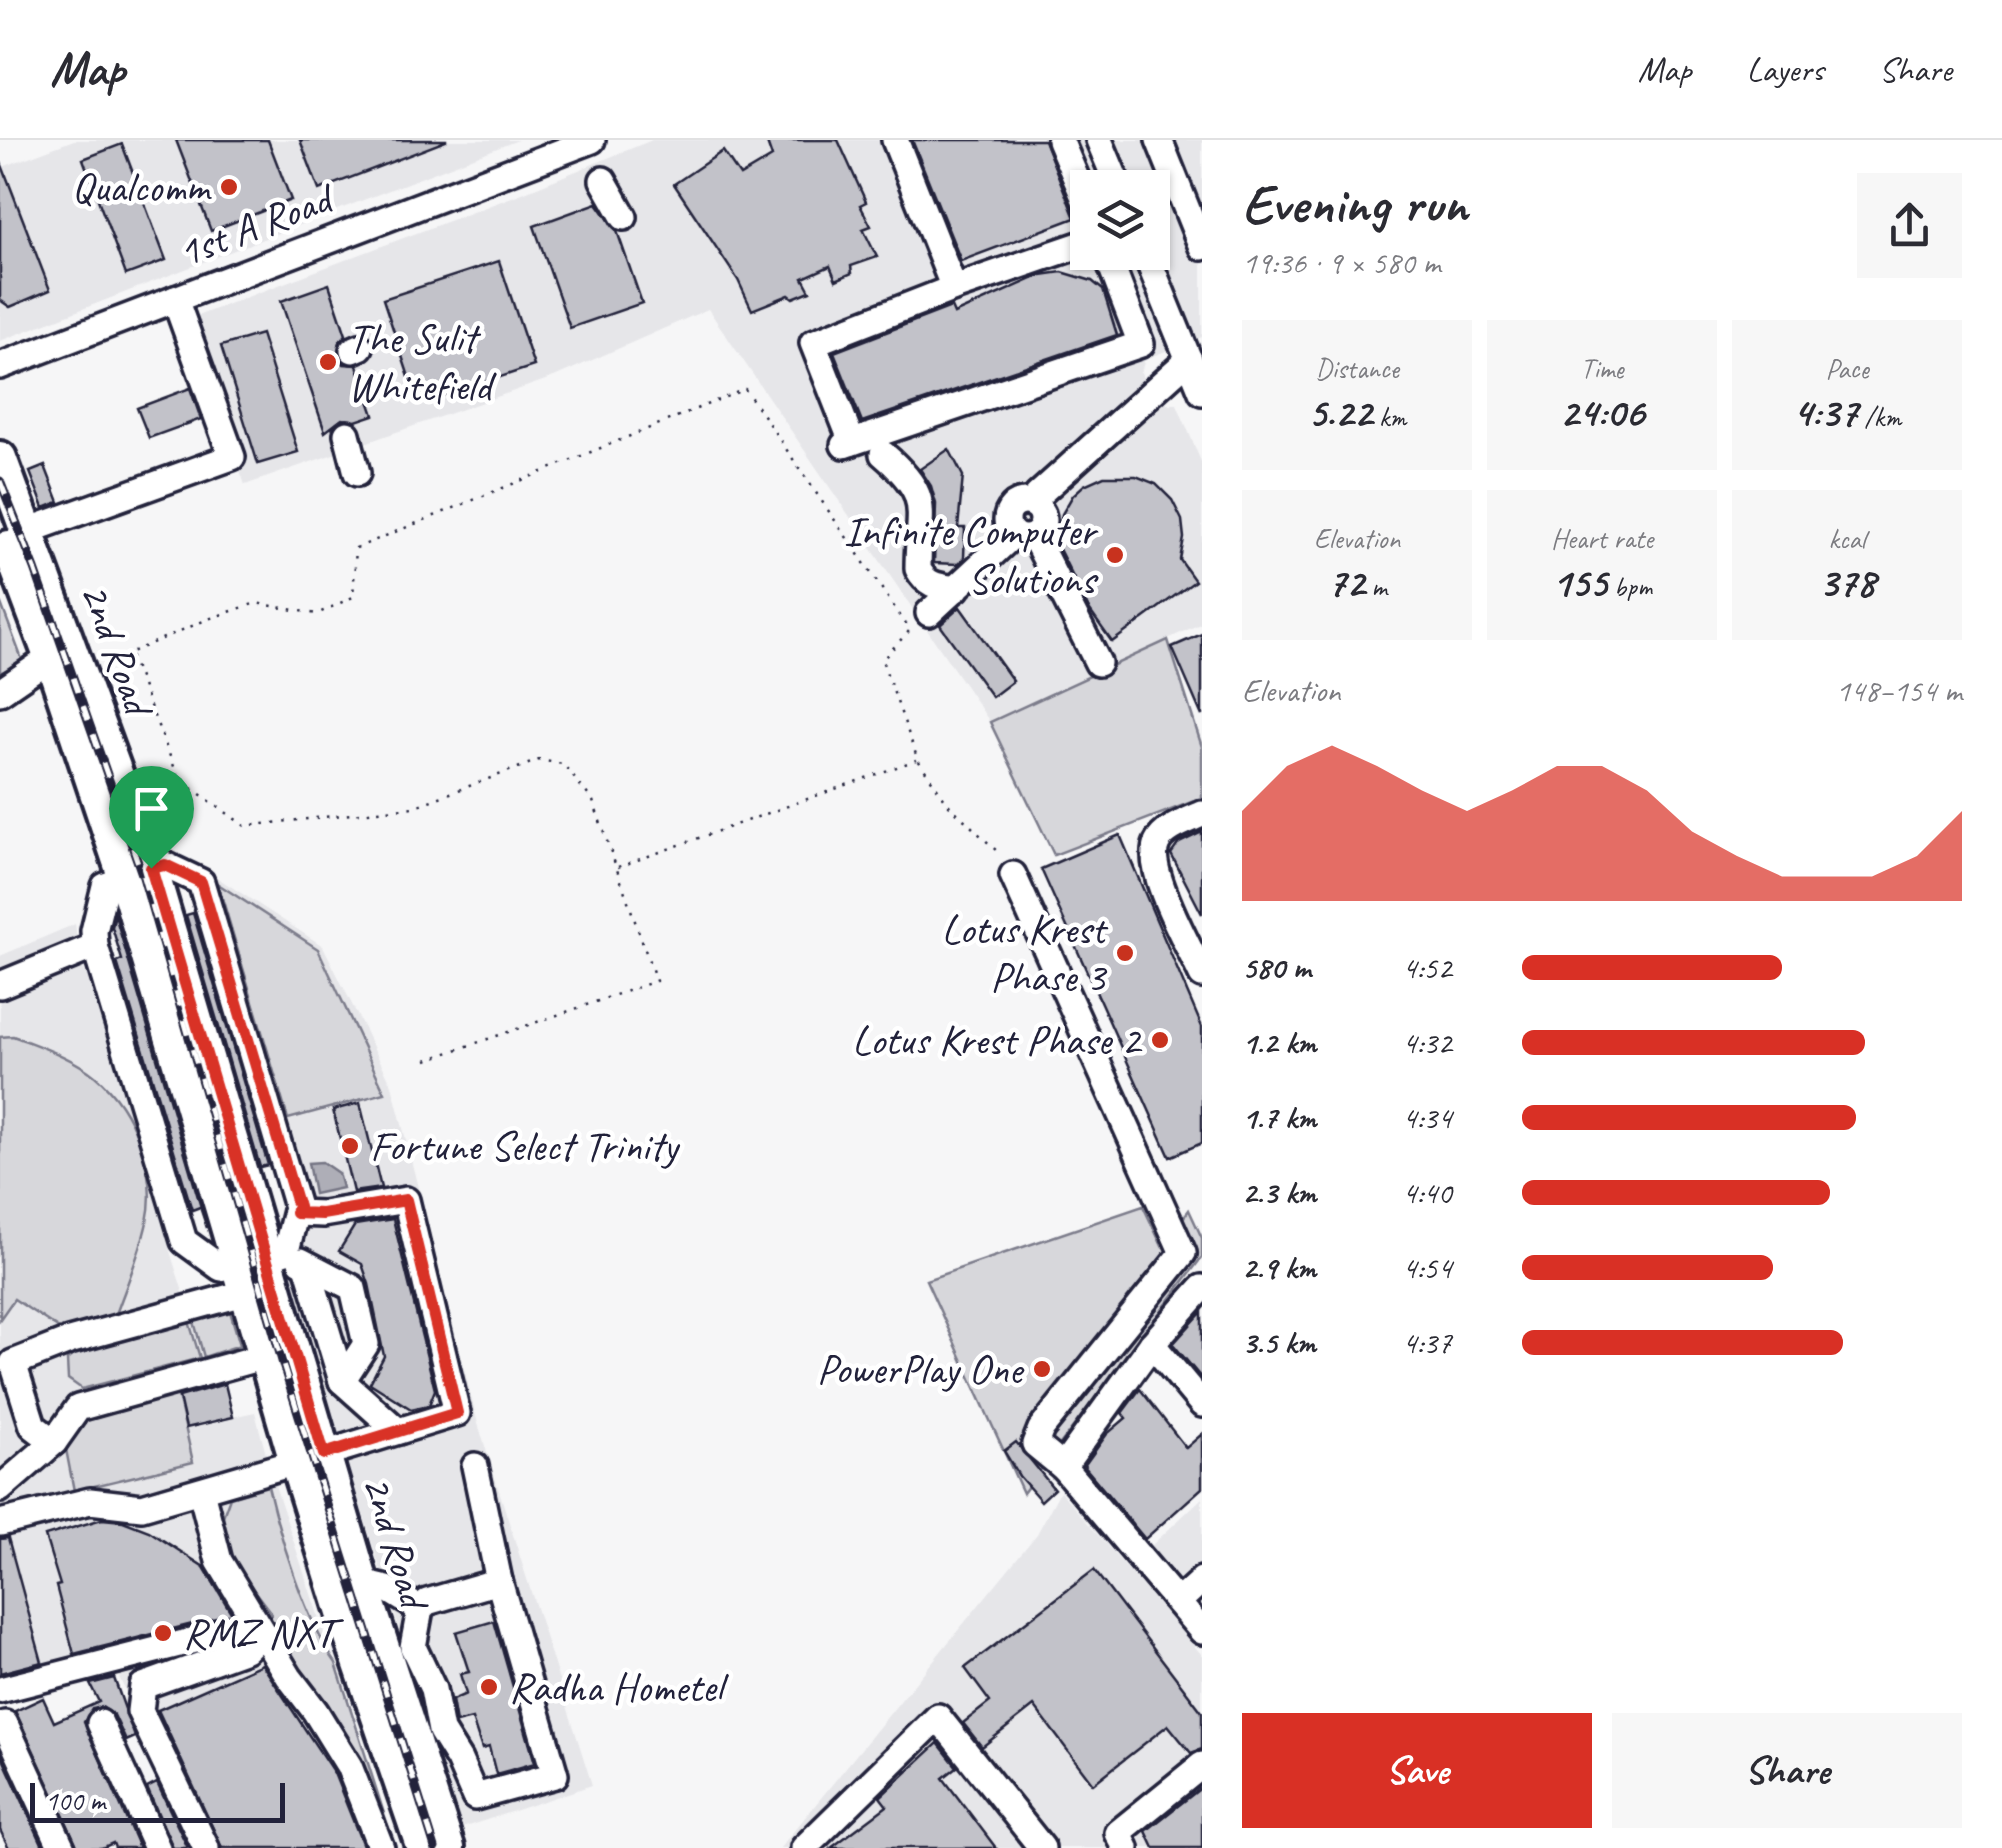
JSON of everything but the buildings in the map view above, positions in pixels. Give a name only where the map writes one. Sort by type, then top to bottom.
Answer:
[{"type":"main road","name":"2nd Road","points":[[0,458],[50,657],[138,874]]},
{"type":"main road","name":"2nd Road","points":[[14,526],[138,874],[269,1266],[348,1629],[423,1848]]},
{"type":"main road","name":"2nd Road","points":[[269,1266],[265,1356],[362,1583],[448,1848]]},
{"type":"street","name":"1st A Road","points":[[0,366],[592,140]]},
{"type":"street","points":[[895,140],[954,288]]},
{"type":"street","points":[[1060,140],[1073,170]]},
{"type":"street","points":[[1100,140],[1112,170]]},
{"type":"street","points":[[1159,140],[1202,248]]},
{"type":"street","points":[[603,180],[624,217]]},
{"type":"street","points":[[1070,248],[812,342],[848,444],[1176,330]]},
{"type":"street","points":[[1113,270],[1140,344]]},
{"type":"street","points":[[1152,270],[1202,392]]},
{"type":"street","points":[[14,526],[232,457],[174,299]]},
{"type":"street","points":[[1098,662],[1023,536],[1006,522],[1010,509],[1021,502],[1035,504],[1037,496],[1189,359]]},
{"type":"street","points":[[347,434],[358,473]]},
{"type":"street","points":[[883,454],[912,481],[918,492],[918,569],[930,584],[956,589]]},
{"type":"street","points":[[929,613],[1023,536]]},
{"type":"street","points":[[0,692],[50,657]]},
{"type":"street","points":[[1202,814],[1164,834],[1155,848],[1154,861],[1202,975]]},
{"type":"street","name":"2nd Road","points":[[138,874],[165,865],[201,882],[298,1207],[269,1266]]},
{"type":"street","points":[[138,874],[106,886],[94,931],[95,946],[184,1241],[220,1268],[269,1266],[353,1288],[366,1344],[342,1381]]},
{"type":"street","points":[[1014,874],[1184,1253],[1041,1429],[1035,1444],[1062,1467],[1202,1631]]},
{"type":"street","points":[[0,985],[95,946]]},
{"type":"street","points":[[0,1524],[90,1501],[142,1507],[457,1413],[406,1200],[322,1214],[296,1213]]},
{"type":"street","points":[[269,1266],[342,1381],[398,1431]]},
{"type":"street","points":[[54,1442],[33,1426],[14,1363],[269,1266]]},
{"type":"street","points":[[1062,1467],[1152,1344],[1202,1288]]},
{"type":"street","points":[[1152,1344],[1202,1404]]},
{"type":"street","points":[[0,1489],[54,1442],[78,1408],[265,1356]]},
{"type":"street","points":[[475,1466],[499,1581],[555,1775],[475,1797],[441,1731],[433,1689],[413,1647],[420,1609],[427,1602],[499,1581]]},
{"type":"street","points":[[201,1491],[219,1560],[262,1634],[349,1766],[382,1848]]},
{"type":"street","points":[[1178,1602],[1202,1580]]},
{"type":"street","points":[[362,1583],[387,1589],[420,1609]]},
{"type":"street","points":[[0,1690],[238,1629],[262,1634]]},
{"type":"street","points":[[206,1848],[140,1711],[143,1686],[246,1649],[262,1634]]},
{"type":"street","points":[[804,1848],[938,1717],[1042,1848]]},
{"type":"street","points":[[100,1722],[157,1848]]},
{"type":"street","points":[[5,1724],[62,1848]]},
{"type":"street","points":[[1126,1848],[1118,1833],[1202,1765]]},
{"type":"path","points":[[428,1060],[656,981],[593,801],[564,764],[539,760],[413,807],[244,826],[179,779],[129,654],[208,619],[256,603],[317,614],[353,597],[356,548],[745,389],[910,630],[882,660],[918,760],[949,805],[999,851],[1014,874]]},
{"type":"path","points":[[616,868],[918,760]]},
{"type":"shaded area","points":[[74,140],[518,140],[0,341],[0,168]]},
{"type":"shaded area","points":[[652,140],[1202,140],[1202,337],[1145,359],[1141,372],[1152,393],[1169,404],[1177,404],[1202,464],[1202,623],[990,722],[708,309],[554,377],[245,485],[189,319]]},
{"type":"shaded area","points":[[0,601],[23,662],[0,673]]},
{"type":"shaded area","points":[[1168,640],[1202,747],[1202,798],[1054,855],[990,722]]},
{"type":"shaded area","points":[[213,875],[323,946],[392,1085],[478,1424],[592,1785],[462,1828],[289,1280],[310,1207]]},
{"type":"shaded area","points":[[218,884],[318,949],[385,1093],[288,1119]]},
{"type":"shaded area","points":[[75,924],[79,953],[90,977],[209,1372],[178,1391],[186,1427],[255,1412],[270,1470],[395,1848],[200,1848],[117,1673],[0,1706],[0,956]]},
{"type":"shaded area","points":[[13,1036],[86,1069],[109,1089],[131,1124],[146,1163],[150,1203],[147,1222],[115,1317],[62,1331],[14,1299],[0,1319],[0,1037]]},
{"type":"shaded area","points":[[322,1162],[338,1173],[342,1188],[314,1194],[308,1163]]},
{"type":"shaded area","name":"PowerPlay One","points":[[1143,1206],[1162,1246],[1189,1210],[1202,1238],[1202,1257],[1023,1493],[926,1280]]},
{"type":"shaded area","points":[[229,1308],[240,1345],[204,1357],[193,1318]]},
{"type":"shaded area","points":[[188,1318],[200,1358],[82,1389],[68,1379],[67,1360],[77,1351]]},
{"type":"shaded area","points":[[177,1391],[193,1462],[74,1491],[65,1444],[83,1415]]},
{"type":"shaded area","points":[[268,1486],[304,1602],[336,1663],[395,1848],[386,1848],[270,1628],[271,1613],[220,1546],[218,1530],[230,1497]]},
{"type":"shaded area","points":[[1060,1491],[1202,1655],[1202,1848],[780,1848],[1037,1534]]},
{"type":"shaded area","points":[[1202,1498],[1202,1608],[1150,1547]]},
{"type":"railway","points":[[0,481],[35,569],[143,877],[284,1368],[435,1848]]},
{"type":"place","name":"Qualcomm","points":[[229,187]]},
{"type":"place","name":"The Sulit Whitefield","points":[[328,362]]},
{"type":"place","name":"Infinite Computer Solutions","points":[[1115,555]]},
{"type":"place","name":"Lotus Krest Phase 3","points":[[1125,953]]},
{"type":"place","name":"Lotus Krest Phase 2","points":[[1160,1040]]},
{"type":"place","name":"Fortune Select Trinity","points":[[350,1146]]},
{"type":"place","name":"PowerPlay One","points":[[1042,1369]]},
{"type":"place","name":"RMZ NXT","points":[[163,1633]]},
{"type":"place","name":"Radha Hometel","points":[[489,1687]]},
{"type":"route","points":[[165,865],[201,882],[298,1207],[296,1213],[322,1214],[406,1200],[457,1413],[324,1454],[151,868],[165,865]]}]
